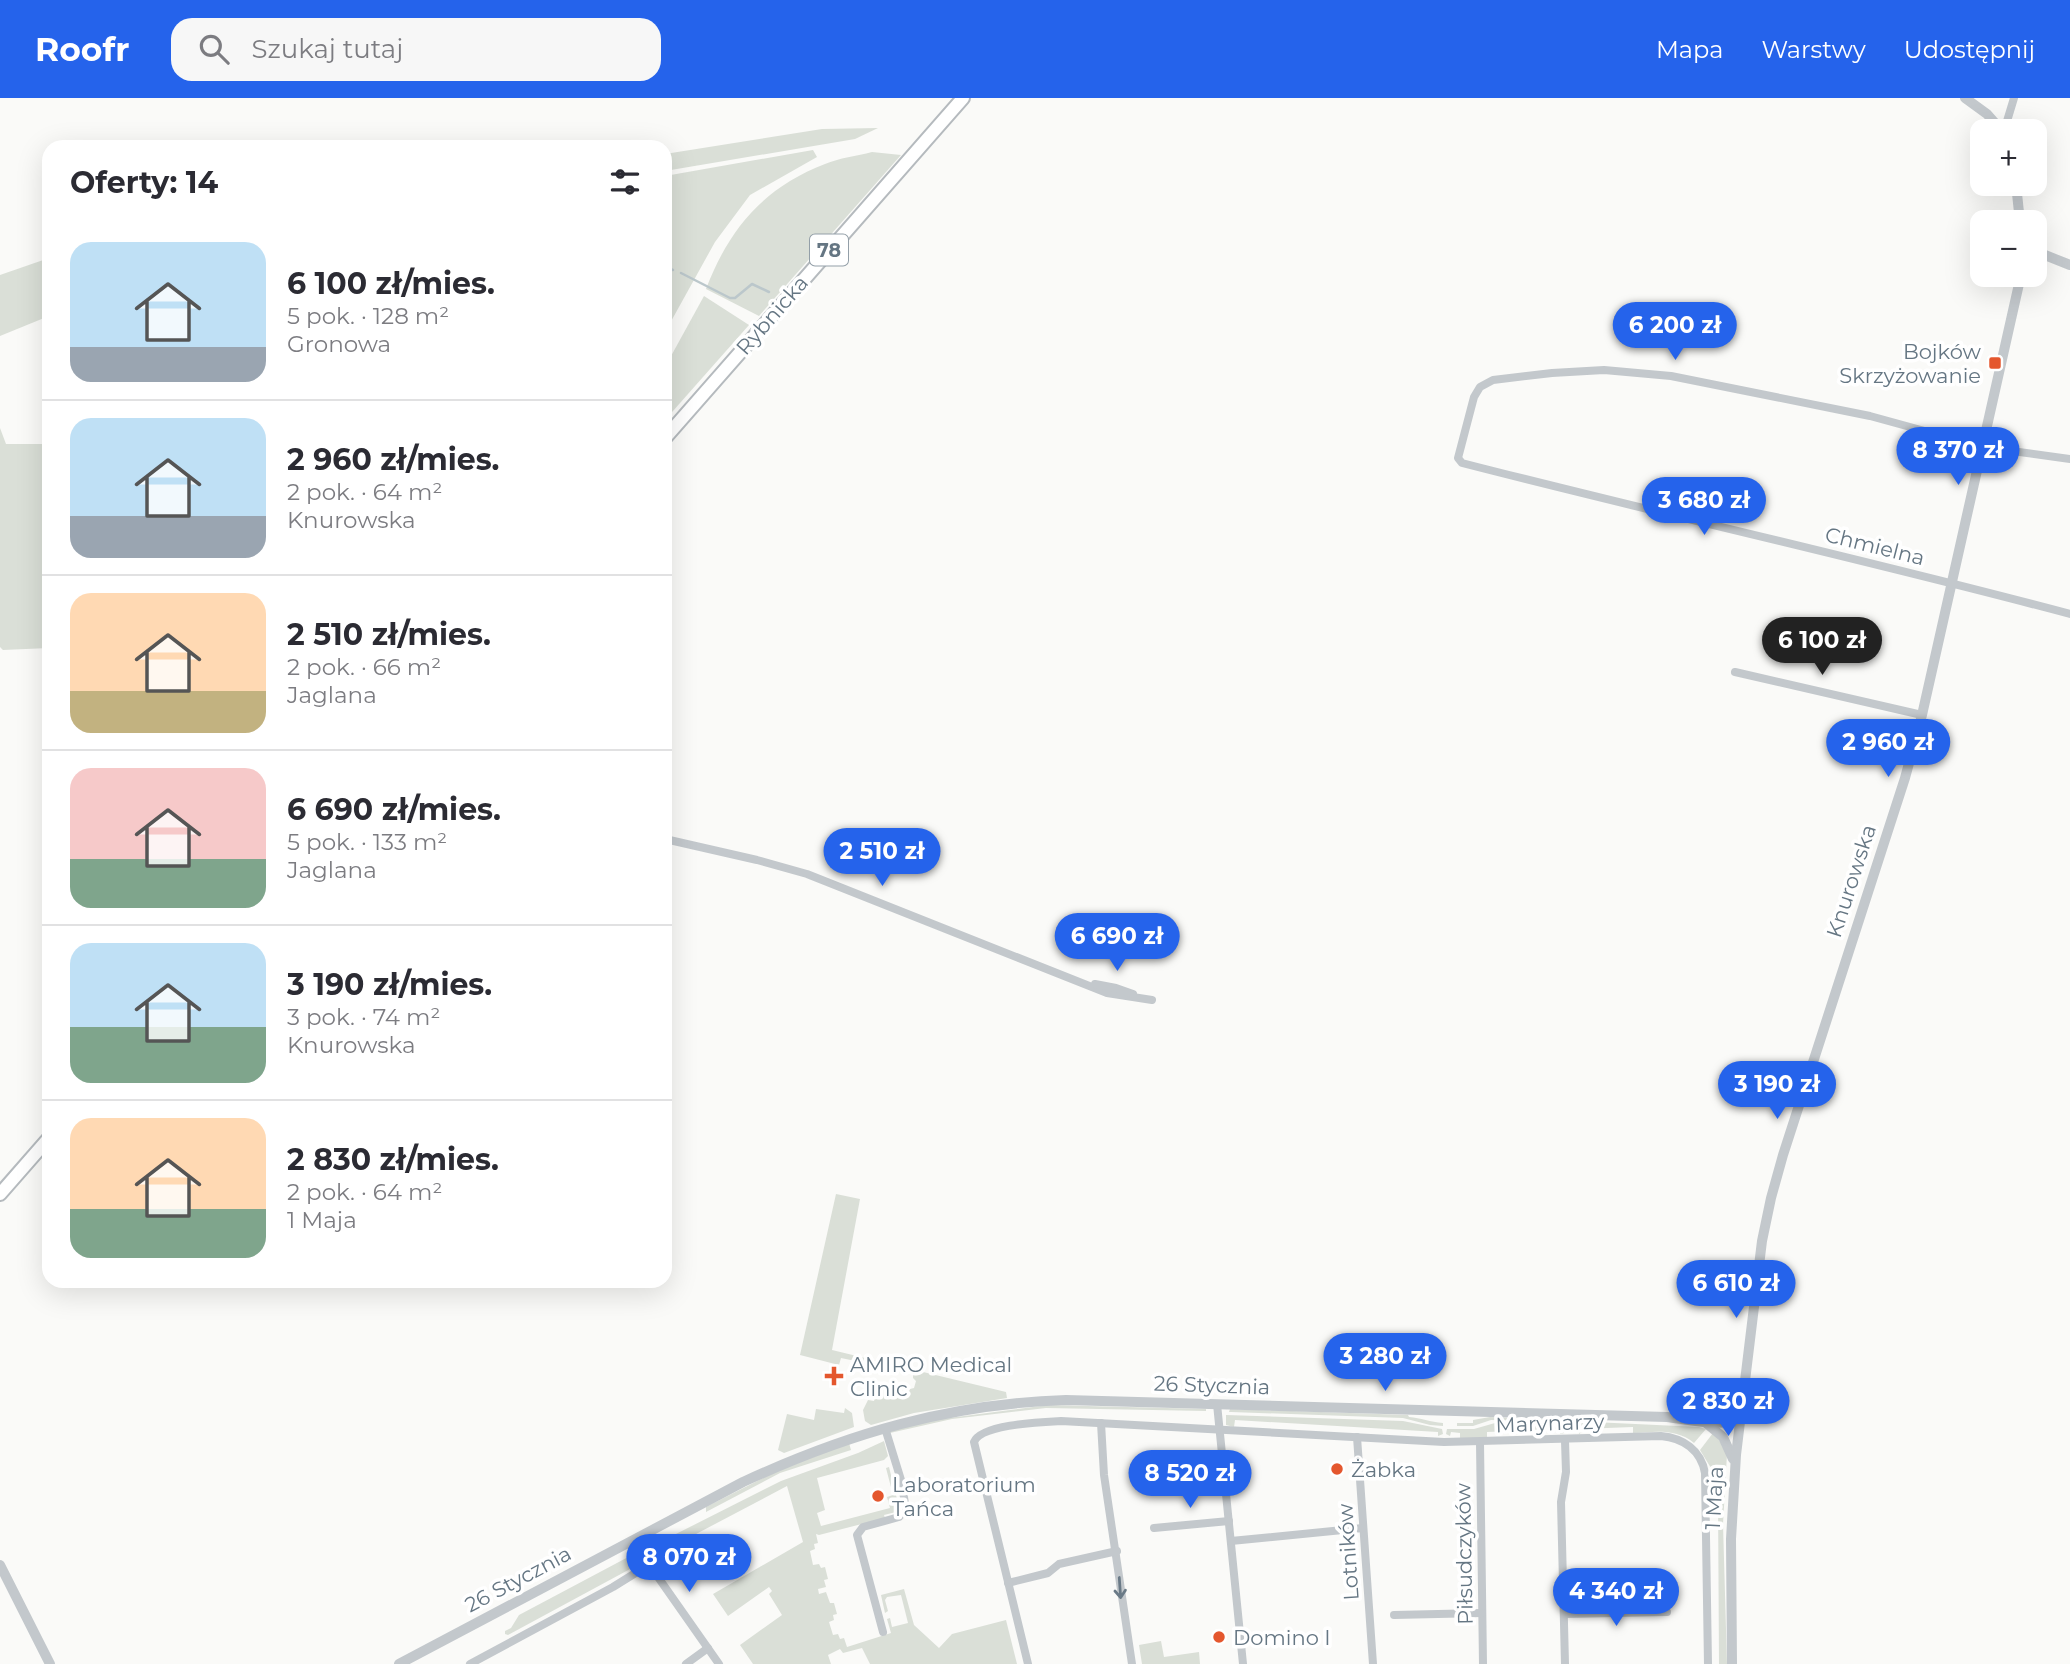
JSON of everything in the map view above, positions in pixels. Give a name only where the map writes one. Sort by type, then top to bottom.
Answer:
[{"type":"main road","name":"Rybnicka","points":[[672,430],[963,98]]},
{"type":"main road","points":[[0,1194],[42,1146]]},
{"type":"street","points":[[1965,98],[1992,119]]},
{"type":"street","points":[[2007,119],[2014,98]]},
{"type":"street","points":[[2047,256],[2070,265]]},
{"type":"street","name":"Knurowska","points":[[1740,1418],[1762,1241],[1774,1184],[1901,790],[1922,715],[2018,287]]},
{"type":"street","name":"Chmielna","points":[[1983,447],[1871,416],[1671,376],[1586,371],[1493,380],[1480,387],[1474,397],[1458,456],[1462,463],[2070,614]]},
{"type":"street","points":[[1983,447],[2070,459]]},
{"type":"street","points":[[1735,672],[1922,715]]},
{"type":"street","points":[[672,841],[757,860],[826,881],[1085,983],[1116,988],[1152,1000]]},
{"type":"street","points":[[1719,1413],[1734,1403],[1745,1371]]},
{"type":"street","name":"26 Stycznia","points":[[399,1664],[790,1460],[885,1428],[949,1412],[1033,1401],[1080,1400],[1667,1417],[1727,1413],[1740,1418]]},
{"type":"street","points":[[1217,1404],[1243,1664]]},
{"type":"street","name":"26 Stycznia","points":[[1667,1417],[1703,1422],[1732,1422],[1740,1418]]},
{"type":"street","name":"1 Maja","points":[[1732,1664],[1731,1556],[1740,1418]]},
{"type":"street","name":"Marynarzy","points":[[1008,1583],[974,1449],[974,1439],[982,1432],[1027,1423],[1061,1421],[1480,1443],[1667,1437],[1683,1441],[1700,1457],[1705,1478],[1708,1664]]},
{"type":"street","points":[[1703,1422],[1720,1433],[1729,1446],[1735,1476]]},
{"type":"street","points":[[1101,1423],[1104,1475],[1132,1664]]},
{"type":"street","points":[[883,1632],[858,1535],[863,1527],[899,1517],[906,1509],[901,1480],[885,1428]]},
{"type":"street","name":"Lotników","points":[[1357,1437],[1373,1664]]},
{"type":"street","points":[[1565,1441],[1566,1472],[1561,1502],[1565,1664]]},
{"type":"street","name":"Piłsudczyków","points":[[1480,1443],[1483,1664]]},
{"type":"street","points":[[1154,1528],[1229,1521]]},
{"type":"street","points":[[1231,1541],[1363,1528]]},
{"type":"street","points":[[635,1539],[719,1664]]},
{"type":"street","points":[[1028,1664],[1008,1583],[1048,1573],[1059,1564],[1117,1551]]},
{"type":"street","points":[[470,1664],[613,1587],[650,1564]]},
{"type":"street","points":[[2,1569],[50,1664]]},
{"type":"street","points":[[1564,1614],[1667,1612]]},
{"type":"street","points":[[1394,1615],[1482,1613]]},
{"type":"street","points":[[686,1664],[708,1648]]},
{"type":"shaded area","points":[[878,128],[855,139],[672,170],[672,153],[822,129]]},
{"type":"shaded area","points":[[813,150],[817,157],[750,195],[715,242],[672,320],[672,175]]},
{"type":"shaded area","points":[[872,152],[901,155],[759,316],[706,289],[715,267],[737,229],[766,198],[783,185],[825,164]]},
{"type":"shaded area","points":[[42,260],[42,319],[0,336],[0,275]]},
{"type":"shaded area","points":[[704,296],[749,325],[672,412],[672,354]]},
{"type":"shaded area","points":[[0,428],[6,444],[42,444],[42,648],[3,650],[0,647]]},
{"type":"shaded area","points":[[836,1194],[860,1199],[832,1350],[1006,1392],[1007,1398],[914,1413],[871,1425],[865,1421],[863,1410],[868,1400],[874,1401],[878,1387],[908,1394],[916,1381],[913,1373],[841,1358],[839,1365],[800,1355]]},
{"type":"shaded area","points":[[1048,1405],[1206,1411],[1046,1408],[952,1419],[890,1433],[890,1430],[941,1419]]},
{"type":"shaded area","points":[[845,1408],[852,1413],[854,1427],[784,1453],[778,1450],[787,1414],[814,1420],[816,1409],[844,1413]]},
{"type":"shaded area","points":[[1230,1409],[1408,1415],[1443,1423],[1443,1426],[1403,1418],[1229,1412]]},
{"type":"shaded area","points":[[1226,1415],[1403,1421],[1442,1429],[1443,1434],[1438,1436],[1438,1432],[1235,1420],[1234,1427],[1226,1425]]},
{"type":"shaded area","points":[[1490,1417],[1706,1429],[1694,1443],[1673,1433],[1633,1433],[1633,1427],[1581,1429],[1580,1434],[1566,1424],[1537,1421],[1491,1420],[1473,1426],[1457,1426],[1457,1423],[1473,1423],[1473,1420]]},
{"type":"shaded area","points":[[1495,1423],[1565,1427],[1568,1432],[1560,1434],[1560,1429],[1487,1432],[1487,1439],[1460,1439],[1460,1433],[1451,1432],[1450,1436],[1446,1434],[1447,1429],[1474,1429]]},
{"type":"shaded area","points":[[1713,1433],[1727,1454],[1723,1524],[1727,1664],[1719,1664],[1718,1497],[1712,1496],[1711,1468],[1700,1450]]},
{"type":"shaded area","points":[[884,1441],[888,1456],[884,1460],[817,1478],[825,1510],[817,1513],[821,1526],[890,1508],[887,1497],[893,1495],[886,1468],[889,1467],[900,1511],[884,1515],[885,1518],[816,1534],[818,1543],[814,1544],[815,1549],[810,1551],[813,1565],[825,1567],[828,1579],[824,1580],[826,1587],[818,1589],[819,1594],[826,1592],[830,1603],[834,1603],[837,1614],[833,1615],[834,1620],[829,1622],[833,1635],[838,1634],[840,1639],[844,1638],[847,1647],[891,1633],[887,1619],[890,1618],[892,1627],[908,1623],[901,1595],[887,1597],[885,1600],[888,1611],[885,1613],[881,1595],[904,1589],[914,1625],[939,1648],[952,1634],[1006,1620],[1017,1664],[870,1664],[862,1648],[843,1653],[840,1649],[828,1655],[831,1664],[753,1664],[740,1645],[782,1615],[769,1594],[772,1591],[769,1587],[728,1616],[713,1594],[803,1542],[787,1486],[662,1552],[659,1547],[662,1541],[781,1481]]},
{"type":"shaded area","points":[[849,1443],[851,1450],[780,1473],[706,1512],[706,1507],[777,1471]]},
{"type":"shaded area","points":[[632,1555],[638,1562],[632,1568],[508,1635],[505,1634],[519,1615]]},
{"type":"shaded area","points":[[1161,1641],[1164,1657],[1199,1652],[1200,1664],[1142,1664],[1139,1645]]},
{"type":"waterway","points":[[681,273],[730,298],[735,298],[752,284],[769,292]]},
{"type":"place","name":"Bojków Skrzyżowanie","points":[[1995,363]]},
{"type":"place","name":"AMIRO Medical Clinic","points":[[834,1376]]},
{"type":"place","name":"Żabka","points":[[1337,1469]]},
{"type":"place","name":"Laboratorium Tańca","points":[[878,1496]]},
{"type":"place","name":"Domino I","points":[[1219,1637]]}]
